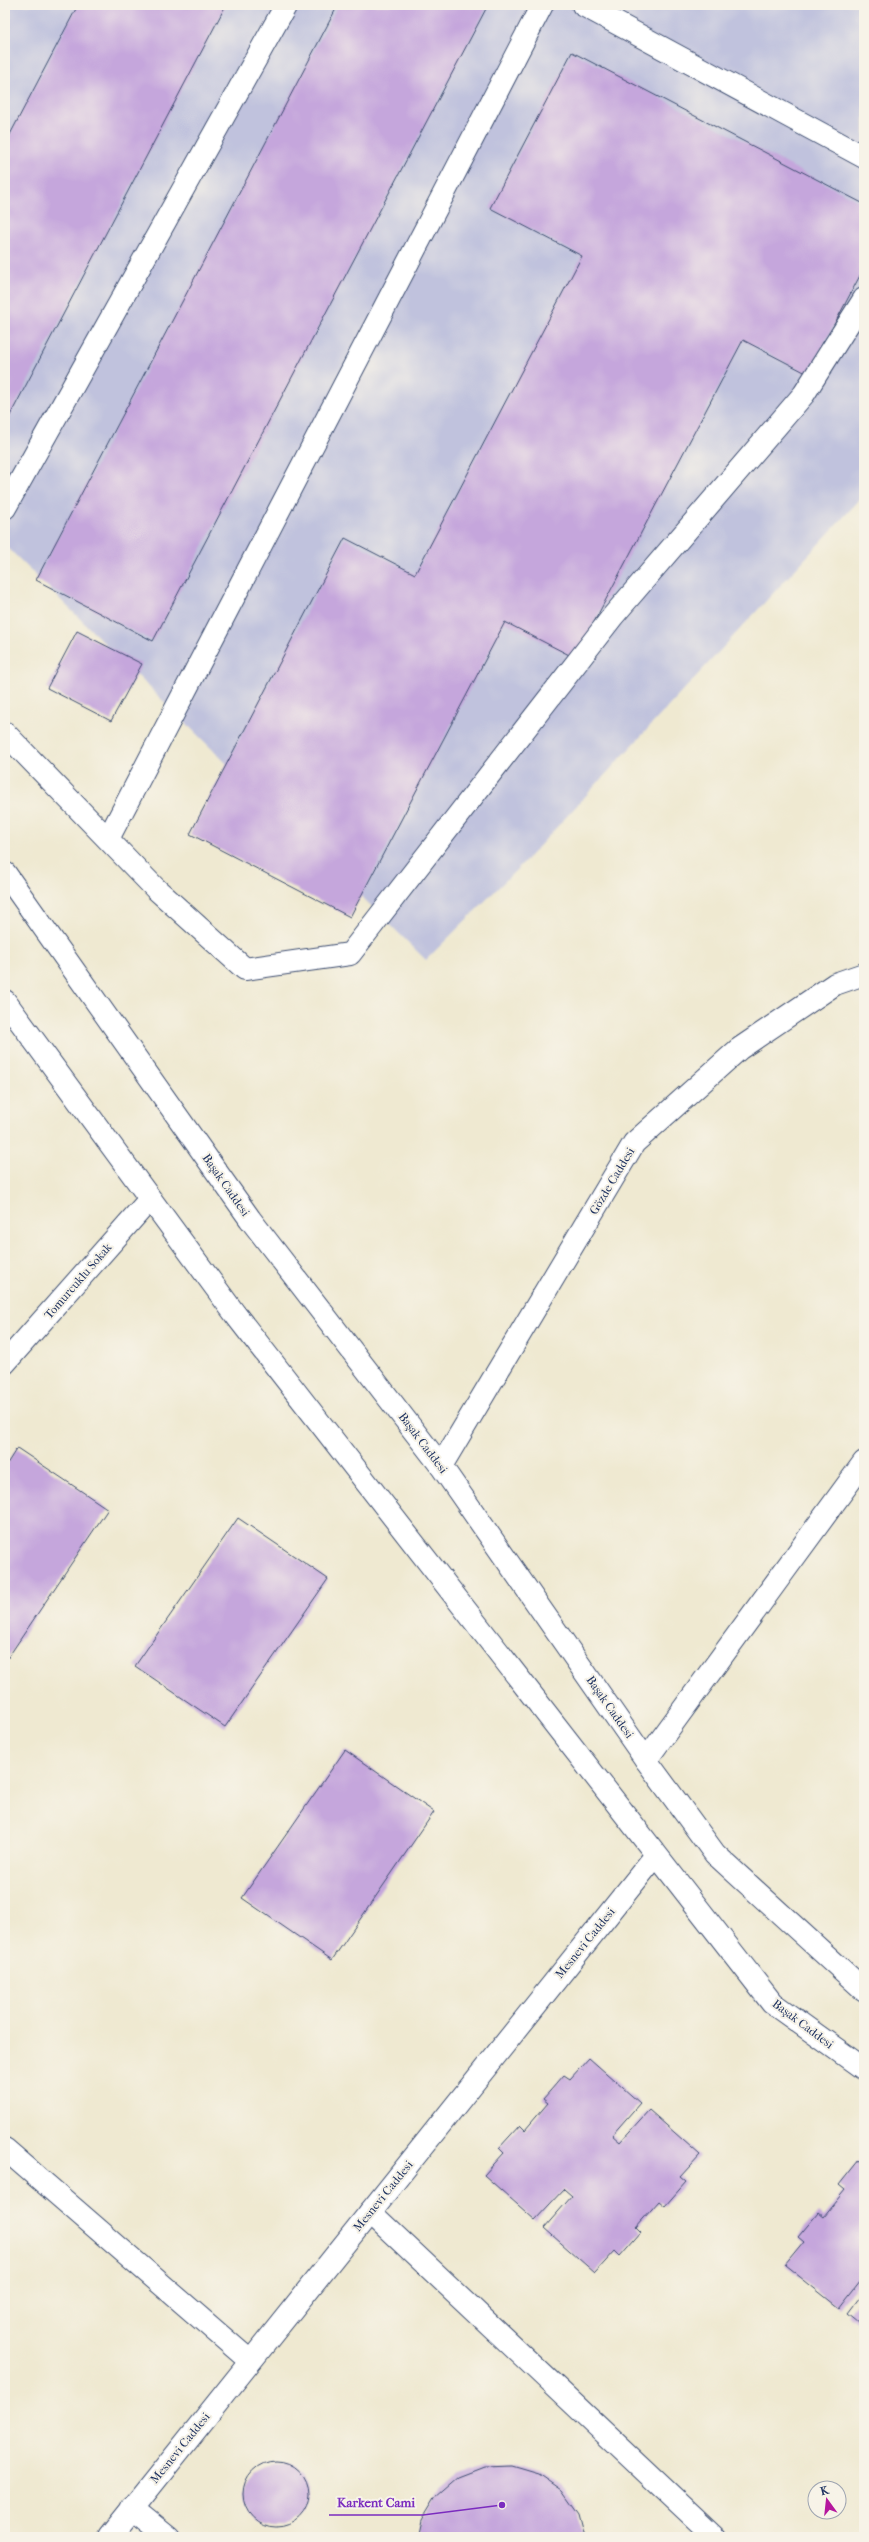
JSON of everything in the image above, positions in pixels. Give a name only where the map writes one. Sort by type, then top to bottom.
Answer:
[{"type":"street","points":[[5,508],[286,5]]},
{"type":"street","points":[[108,839],[542,5]]},
{"type":"street","points":[[583,5],[864,157]]},
{"type":"street","points":[[5,733],[155,888],[245,969],[350,954],[613,616],[804,394],[864,299]]},
{"type":"street","name":"Başak Caddesi","points":[[5,873],[250,1219],[441,1466],[646,1760],[715,1854],[864,1990]]},
{"type":"street","name":"Gözde Caddesi","points":[[441,1466],[634,1143],[739,1049],[835,984],[864,974]]},
{"type":"street","name":"Başak Caddesi","points":[[5,1001],[235,1314],[772,2003],[864,2069]]},
{"type":"street","name":"Tomurcuklu Sokak","points":[[5,1363],[150,1199]]},
{"type":"street","points":[[646,1760],[864,1462]]},
{"type":"street","name":"Mesnevi Caddesi","points":[[110,2537],[656,1855]]},
{"type":"street","points":[[5,2149],[250,2361]]},
{"type":"street","points":[[370,2212],[715,2537]]},
{"type":"street","points":[[132,2508],[168,2537]]},
{"type":"shaded area","points":[[5,5],[864,5],[864,495],[530,856],[426,960],[5,545]]},
{"type":"building","points":[[78,5],[226,5],[5,425],[5,144]]},
{"type":"building","points":[[338,5],[488,5],[153,641],[36,580]]},
{"type":"building","points":[[572,52],[864,204],[864,268],[808,374],[743,340],[575,658],[505,622],[350,917],[190,834],[345,538],[415,574],[582,256],[490,208]]},
{"type":"building","points":[[77,631],[142,664],[111,721],[47,688]]},
{"type":"building","points":[[17,1448],[108,1509],[7,1659],[5,1657],[5,1467]]},
{"type":"building","points":[[238,1518],[328,1579],[225,1727],[135,1666]]},
{"type":"building","points":[[345,1750],[434,1812],[332,1960],[242,1898]]},
{"type":"building","points":[[589,2058],[640,2103],[612,2135],[620,2142],[649,2110],[700,2155],[680,2177],[686,2182],[665,2206],[659,2201],[636,2227],[641,2232],[620,2256],[615,2251],[595,2273],[544,2228],[572,2196],[564,2189],[535,2220],[484,2175],[504,2153],[499,2148],[520,2125],[525,2130],[548,2103],[543,2099],[564,2075],[570,2079]]},
{"type":"building","points":[[859,2160],[864,2165],[864,2276],[839,2308],[785,2265],[804,2242],[798,2237],[818,2213],[823,2217],[845,2190],[839,2185]]},
{"type":"building","points":[[864,2293],[864,2327],[848,2314]]},
{"type":"building","points":[[276,2461],[289,2463],[304,2476],[307,2481],[309,2494],[307,2507],[294,2522],[289,2525],[276,2527],[263,2525],[248,2512],[245,2507],[243,2494],[245,2481],[258,2466],[263,2463]]},
{"type":"building","points":[[512,2466],[539,2474],[562,2490],[579,2514],[585,2537],[418,2537],[422,2519],[436,2496],[458,2477],[484,2467]]},
{"type":"place","name":"Karkent Cami","points":[[502,2505]]}]
